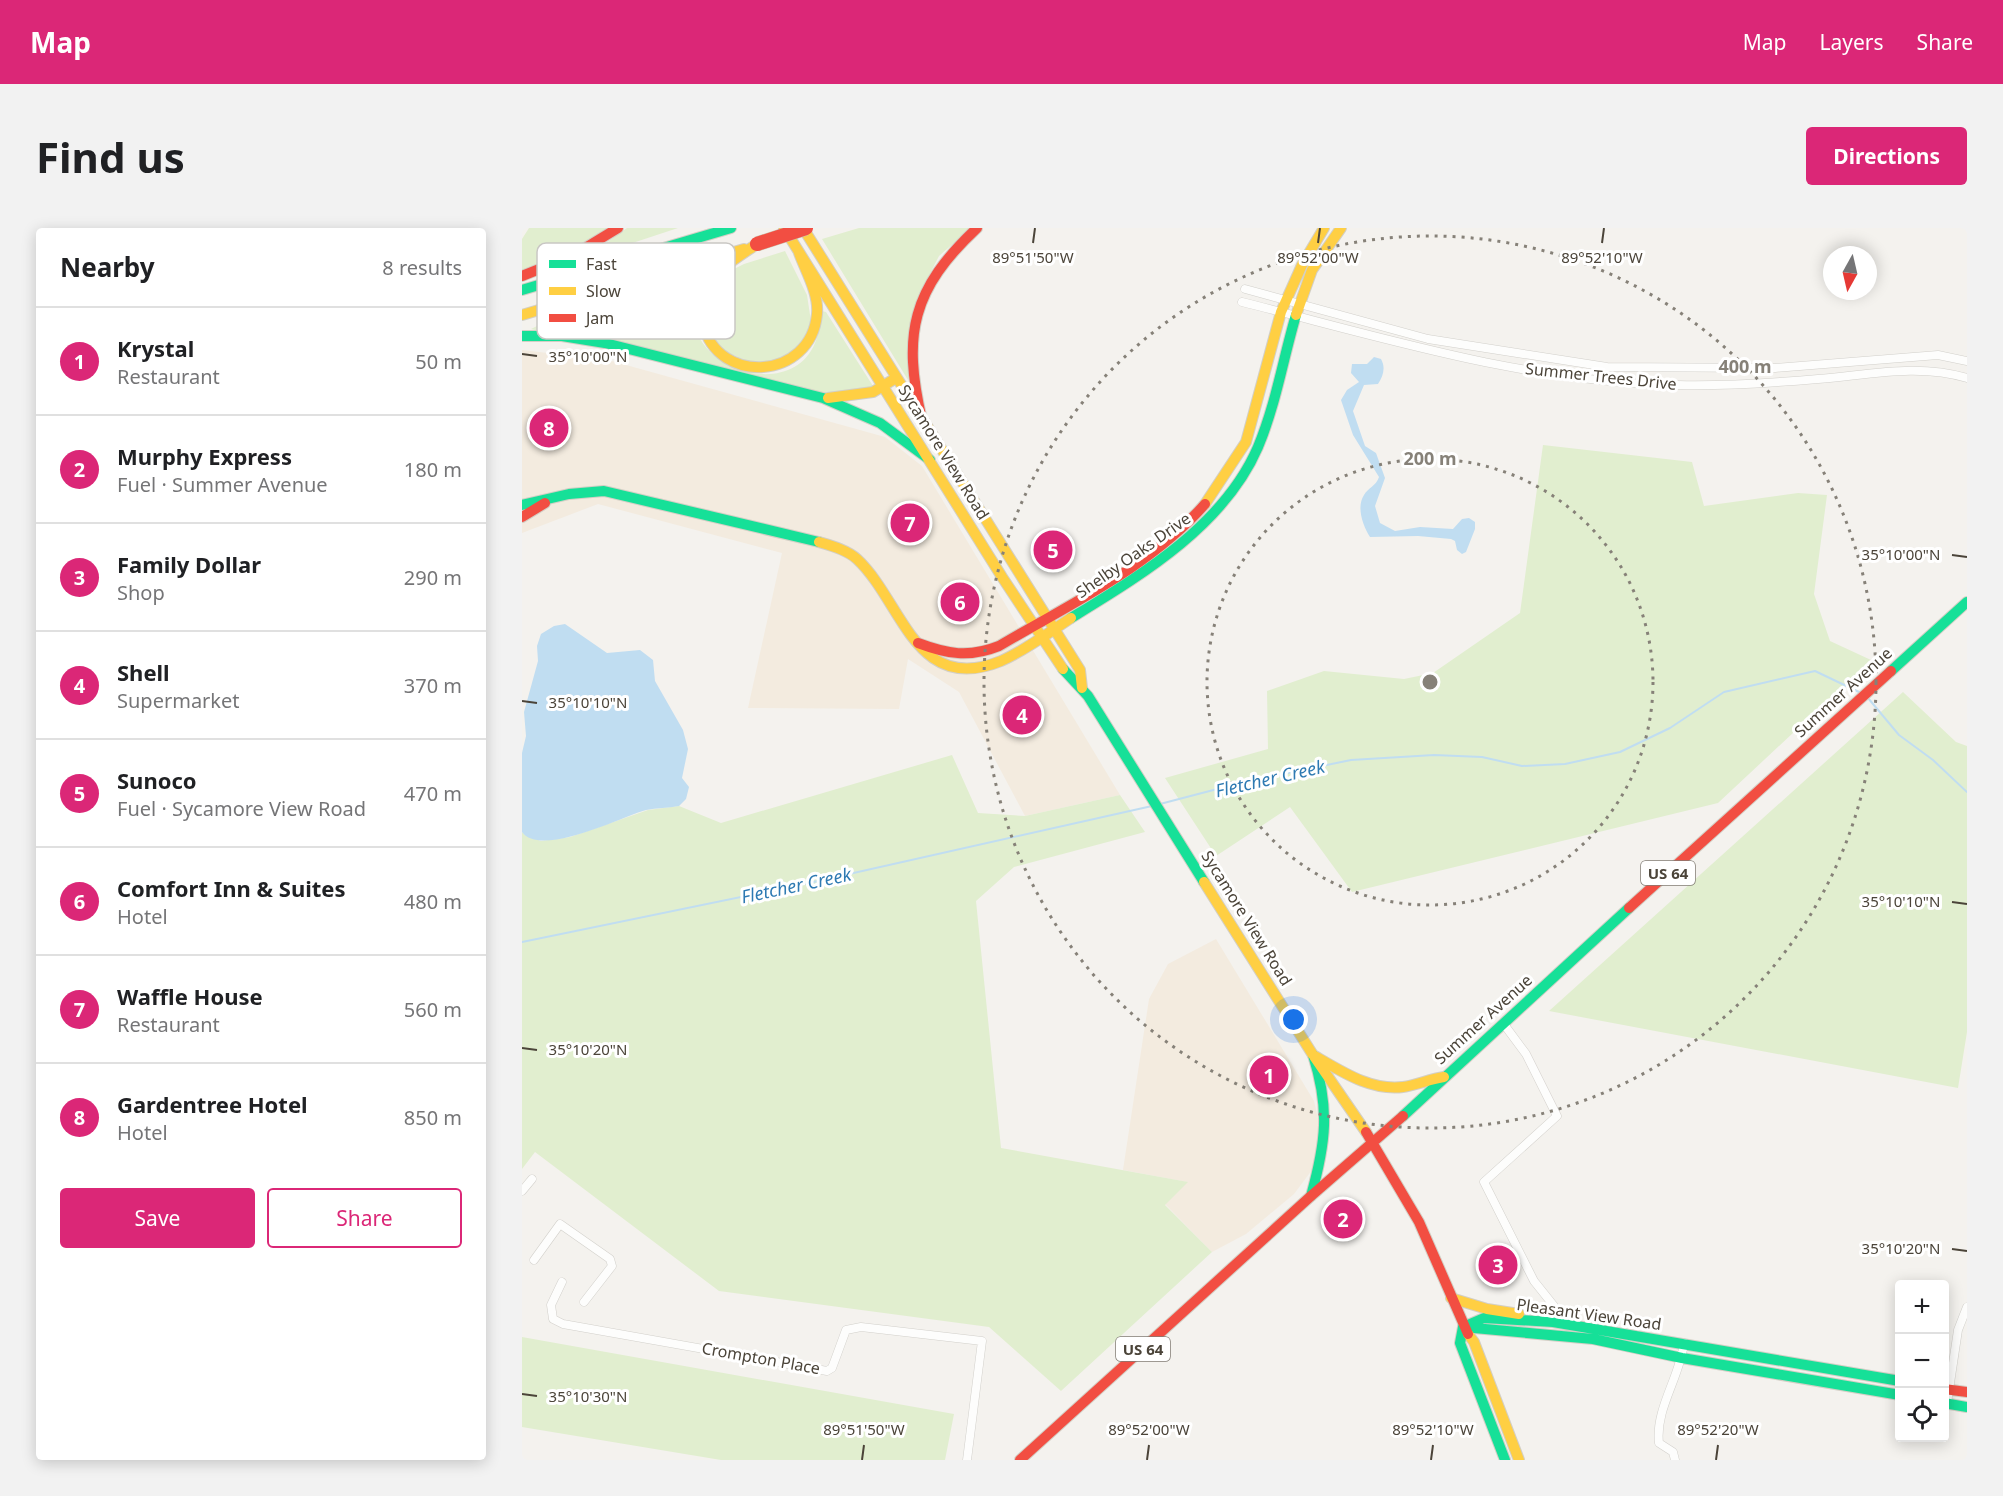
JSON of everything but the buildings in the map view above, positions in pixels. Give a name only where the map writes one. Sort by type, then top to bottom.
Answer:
[{"type":"main road","points":[[593,243],[618,228]]},
{"type":"main road","points":[[680,243],[731,228]]},
{"type":"main road","name":"Sycamore View Road","points":[[784,228],[930,460],[1045,627],[1080,670],[1082,688],[1313,1055],[1374,1144],[1419,1222],[1463,1327],[1474,1342],[1520,1460]]},
{"type":"main road","points":[[735,251],[804,228]]},
{"type":"main road","name":"Sycamore View Road","points":[[804,228],[922,420],[945,452],[1045,627]]},
{"type":"main road","points":[[922,420],[913,386],[912,336],[918,313],[925,290],[950,250],[977,228]]},
{"type":"main road","name":"Shelby Oaks Drive","points":[[522,505],[548,501],[569,494],[593,491],[614,492],[807,539],[843,551],[855,558],[877,581],[918,643],[956,655],[974,656],[1045,627],[1146,558],[1187,524],[1214,493],[1246,442],[1302,265],[1324,228]]},
{"type":"main road","name":"Shelby Oaks Drive","points":[[1290,308],[1341,228]]},
{"type":"main road","points":[[735,260],[757,244]]},
{"type":"main road","points":[[709,339],[720,354],[746,366],[760,369],[786,364],[798,358],[814,334],[817,314],[813,290],[799,253]]},
{"type":"main road","points":[[522,276],[537,270]]},
{"type":"main road","points":[[522,290],[537,286]]},
{"type":"main road","points":[[522,315],[537,310]]},
{"type":"main road","points":[[578,339],[823,398],[880,423],[930,460]]},
{"type":"main road","points":[[823,398],[857,397],[885,389],[896,378]]},
{"type":"main road","points":[[522,517],[548,501]]},
{"type":"main road","name":"Summer Avenue","points":[[1020,1460],[1311,1196],[1374,1144],[1503,1023],[1967,602]]},
{"type":"main road","points":[[1313,1055],[1365,1083],[1405,1087],[1444,1077]]},
{"type":"main road","points":[[1311,1196],[1326,1140],[1326,1108],[1313,1055]]},
{"type":"main road","points":[[1451,1298],[1480,1307],[1527,1315],[1536,1321]]},
{"type":"main road","name":"Pleasant View Road","points":[[1463,1327],[1484,1318],[1536,1321],[1684,1343],[1895,1394]]},
{"type":"main road","name":"Sycamore View Road","points":[[1463,1327],[1460,1343],[1505,1460]]},
{"type":"main road","name":"Pleasant View Road","points":[[1463,1327],[1484,1331],[1507,1329],[1583,1338],[1682,1358],[1895,1381]]},
{"type":"main road","points":[[1949,1395],[1967,1392]]},
{"type":"main road","points":[[1949,1398],[1967,1407]]},
{"type":"street","name":"Summer Trees Drive","points":[[1245,290],[1290,308],[1470,361],[1599,379],[1676,385],[1764,383],[1910,371],[1932,371],[1967,378]]},
{"type":"street","name":"Summer Trees Drive","points":[[1242,302],[1290,308],[1428,339],[1534,358],[1607,367],[1726,368],[1838,364],[1938,355],[1967,362]]},
{"type":"street","points":[[1838,364],[1839,377]]},
{"type":"street","points":[[1503,1023],[1526,1054],[1557,1116],[1484,1182],[1534,1281],[1554,1306],[1553,1323]]},
{"type":"street","points":[[522,1191],[532,1179]]},
{"type":"street","points":[[534,1260],[560,1224],[610,1259],[612,1266],[584,1302]]},
{"type":"street","name":"Crompton Place","points":[[562,1282],[551,1305],[554,1319],[563,1324],[827,1371],[832,1368],[846,1330],[861,1327],[982,1341],[967,1460]]},
{"type":"street","points":[[1947,1388],[1958,1330],[1967,1307]]},
{"type":"street","points":[[1675,1460],[1673,1452],[1659,1443],[1657,1429],[1682,1358],[1684,1343]]},
{"type":"shaded area","points":[[522,350],[608,360],[885,437],[922,466],[1120,795],[1025,816],[959,692],[908,659],[899,709],[748,708],[782,553],[598,504],[522,533]]},
{"type":"shaded area","points":[[1216,939],[1314,1101],[1319,1123],[1319,1149],[1312,1170],[1294,1194],[1246,1234],[1212,1252],[1165,1204],[1187,1182],[1123,1170],[1149,999],[1168,964]]},
{"type":"green space","points":[[529,228],[607,228],[584,243],[537,243],[537,265],[522,271],[522,239]]},
{"type":"green space","points":[[627,228],[678,228],[633,243],[606,243]]},
{"type":"green space","points":[[859,228],[971,228],[939,256],[917,299],[908,380],[822,239]]},
{"type":"green space","points":[[785,251],[807,295],[812,328],[788,359],[754,364],[722,350],[713,339],[735,339],[735,268]]},
{"type":"green space","points":[[822,311],[826,312],[873,386],[871,390],[823,394],[576,339],[701,339],[704,345],[720,360],[741,370],[763,374],[784,372],[802,361],[815,343]]},
{"type":"green space","points":[[1543,445],[1692,462],[1704,506],[1798,493],[1827,495],[1814,594],[1830,641],[1871,660],[1718,803],[1352,892],[1290,807],[1216,856],[1165,778],[1268,749],[1267,691],[1324,671],[1404,679],[1433,673],[1520,613]]},
{"type":"green space","points":[[1903,692],[1956,742],[1967,746],[1967,1032],[1958,1088],[1549,1011]]},
{"type":"green space","points":[[952,755],[978,813],[1025,816],[1120,795],[1145,832],[1014,867],[976,901],[1001,1148],[1188,1182],[1165,1205],[1212,1252],[1061,1391],[989,1327],[719,1291],[535,1152],[522,1169],[522,832],[541,841],[570,837],[648,810],[679,806],[721,823]]},
{"type":"green space","points":[[522,1337],[954,1414],[945,1460],[721,1460],[522,1427]]},
{"type":"water","points":[[1374,357],[1381,359],[1384,369],[1382,375],[1378,384],[1364,385],[1353,411],[1365,446],[1376,453],[1385,478],[1375,506],[1380,523],[1395,531],[1420,527],[1453,529],[1462,519],[1469,518],[1475,522],[1475,529],[1466,552],[1462,554],[1457,550],[1455,541],[1451,539],[1418,536],[1370,537],[1365,527],[1361,516],[1362,500],[1379,477],[1353,435],[1341,400],[1347,390],[1359,382],[1351,373],[1352,364],[1367,364]]},
{"type":"water","points":[[565,624],[607,653],[640,650],[653,660],[655,681],[683,730],[688,749],[682,778],[689,787],[686,799],[679,806],[646,810],[582,833],[546,841],[532,839],[522,832],[522,753],[526,736],[524,712],[538,661],[537,646],[541,634],[554,626]]},
{"type":"waterway","name":"Fletcher Creek","points":[[1160,804],[1244,782],[1351,760],[1434,755],[1482,757],[1522,766],[1565,764],[1620,752],[1670,728],[1724,692],[1815,671],[1861,693]]},
{"type":"waterway","name":"Fletcher Creek","points":[[1868,698],[1899,735],[1933,760],[1967,792]]},
{"type":"waterway","name":"Fletcher Creek","points":[[522,942],[809,883],[1152,806]]},
{"type":"traffic: fast","points":[[680,243],[731,228]]},
{"type":"traffic: fast","points":[[522,290],[537,286]]},
{"type":"traffic: fast","points":[[1071,618],[1152,566],[1178,546],[1224,501],[1243,475],[1258,447],[1275,398],[1296,315]]},
{"type":"traffic: fast","points":[[522,336],[537,336]]},
{"type":"traffic: fast","points":[[580,339],[605,343],[823,398],[880,423],[930,460]]},
{"type":"traffic: fast","points":[[522,505],[569,494],[604,491],[819,542]]},
{"type":"traffic: fast","points":[[1891,671],[1967,602]]},
{"type":"traffic: fast","points":[[1063,669],[1088,696],[1204,882]]},
{"type":"traffic: fast","points":[[1403,1116],[1629,908]]},
{"type":"traffic: fast","points":[[1311,1196],[1320,1159],[1324,1126],[1322,1092],[1313,1055]]},
{"type":"traffic: fast","points":[[1463,1327],[1484,1318],[1553,1322],[1895,1380]]},
{"type":"traffic: fast","points":[[1463,1327],[1593,1339],[1682,1358],[1895,1394]]},
{"type":"traffic: fast","points":[[1463,1327],[1460,1343],[1505,1460]]},
{"type":"traffic: fast","points":[[1949,1404],[1967,1407]]},
{"type":"traffic: slow","points":[[784,228],[1002,577],[1063,669]]},
{"type":"traffic: slow","points":[[803,228],[1080,670],[1082,688]]},
{"type":"traffic: slow","points":[[1205,504],[1246,442],[1281,312],[1302,265],[1324,228]]},
{"type":"traffic: slow","points":[[1296,315],[1312,270],[1341,228]]},
{"type":"traffic: slow","points":[[735,258],[757,244]]},
{"type":"traffic: slow","points":[[735,252],[744,249]]},
{"type":"traffic: slow","points":[[710,339],[726,358],[744,365],[763,367],[782,363],[799,352],[811,336],[817,314],[816,299],[799,253]]},
{"type":"traffic: slow","points":[[522,315],[537,311]]},
{"type":"traffic: slow","points":[[828,398],[873,392],[896,378]]},
{"type":"traffic: slow","points":[[819,542],[844,551],[857,559],[873,577],[914,639],[930,655],[949,666],[972,668],[1001,661],[1028,647],[1071,618]]},
{"type":"traffic: slow","points":[[1204,882],[1313,1055],[1366,1132]]},
{"type":"traffic: slow","points":[[1313,1055],[1356,1078],[1379,1086],[1403,1087],[1444,1077]]},
{"type":"traffic: slow","points":[[1451,1298],[1487,1309],[1519,1314]]},
{"type":"traffic: slow","points":[[1468,1334],[1474,1342],[1519,1460]]},
{"type":"traffic: jam","points":[[593,243],[618,228]]},
{"type":"traffic: jam","points":[[757,244],[806,228]]},
{"type":"traffic: jam","points":[[922,420],[913,362],[913,338],[918,315],[926,293],[938,272],[955,250],[977,228]]},
{"type":"traffic: jam","points":[[522,276],[537,270]]},
{"type":"traffic: jam","points":[[522,517],[545,503]]},
{"type":"traffic: jam","points":[[918,643],[958,653],[978,652],[999,646],[1134,566],[1160,547],[1205,504]]},
{"type":"traffic: jam","points":[[1629,908],[1891,671]]},
{"type":"traffic: jam","points":[[1020,1460],[1311,1196],[1403,1116]]},
{"type":"traffic: jam","points":[[1366,1132],[1419,1222],[1468,1334]]},
{"type":"traffic: jam","points":[[1949,1390],[1967,1392]]},
{"type":"place","name":"Gardentree Hotel","points":[[549,428]]},
{"type":"place","name":"Waffle House","points":[[910,523]]},
{"type":"place","name":"Sunoco","points":[[1053,550]]},
{"type":"place","name":"Comfort Inn & Suites","points":[[960,602]]},
{"type":"place","name":"Shell","points":[[1022,715]]},
{"type":"place","name":"Krystal","points":[[1269,1075]]},
{"type":"place","name":"Murphy Express","points":[[1343,1219]]},
{"type":"place","name":"Family Dollar","points":[[1498,1265]]}]
